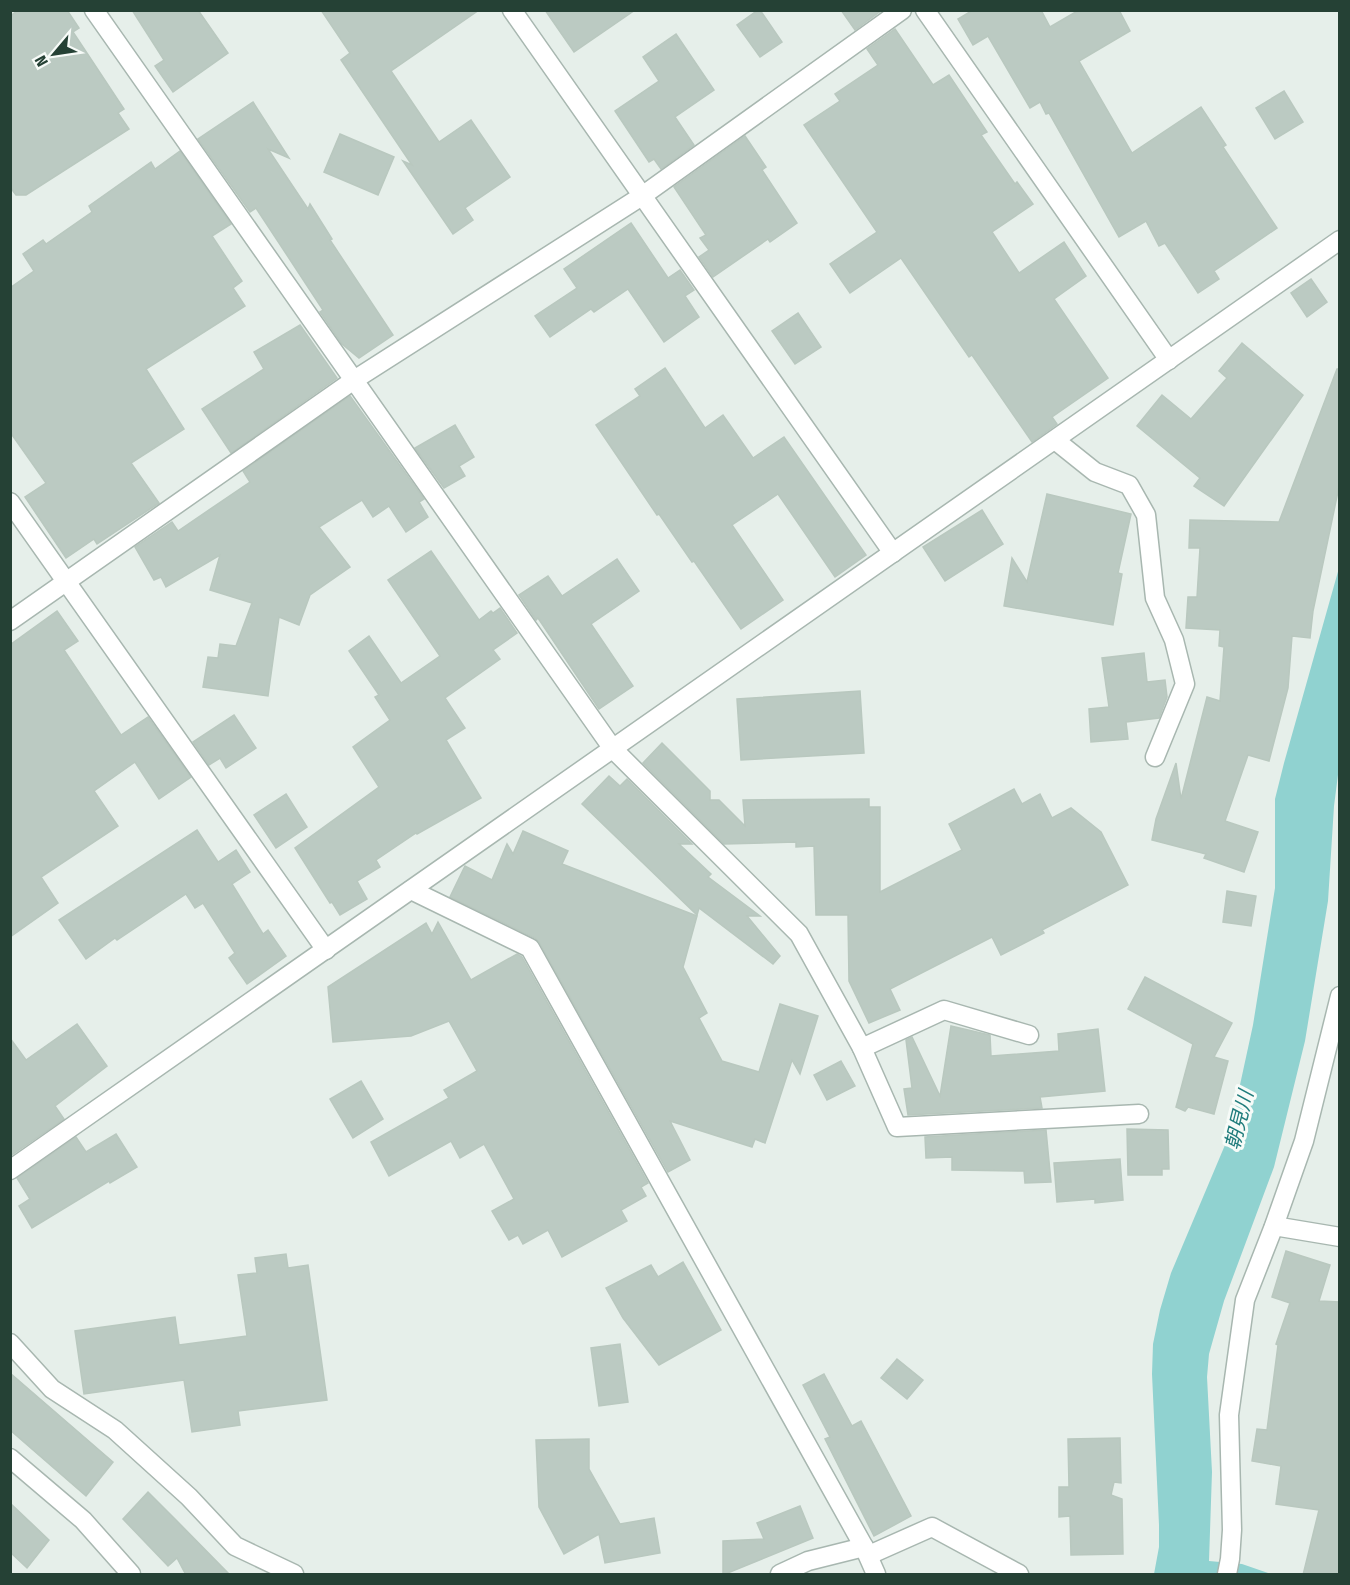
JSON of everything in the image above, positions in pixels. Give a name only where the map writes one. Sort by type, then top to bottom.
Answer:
[{"type":"street","points":[[94,10],[613,749],[799,934],[862,1048],[897,1127],[1139,1113]]},
{"type":"street","points":[[512,10],[893,553]]},
{"type":"street","points":[[10,621],[354,380],[642,196],[902,10]]},
{"type":"street","points":[[925,10],[1169,360]]},
{"type":"street","points":[[10,1170],[1340,240]]},
{"type":"street","points":[[1055,440],[1095,472],[1129,485],[1146,515],[1155,598],[1174,640],[1185,684],[1155,757]]},
{"type":"street","points":[[10,502],[326,950]]},
{"type":"street","points":[[411,890],[530,948],[866,1551],[876,1575]]},
{"type":"street","points":[[1229,1567],[1232,1530],[1229,1415],[1245,1300],[1304,1142],[1340,996]]},
{"type":"street","points":[[862,1048],[944,1010],[1029,1035]]},
{"type":"street","points":[[1274,1226],[1340,1237]]},
{"type":"street","points":[[10,1343],[52,1389],[115,1430],[189,1497],[235,1546],[294,1575]]},
{"type":"street","points":[[10,1458],[83,1520],[131,1575]]},
{"type":"street","points":[[780,1575],[808,1561],[866,1551],[932,1527],[1019,1575]]},
{"type":"water","name":"朝見川","points":[[1339,568],[1339,767],[1328,901],[1305,1041],[1274,1167],[1224,1301],[1209,1354],[1207,1377],[1212,1472],[1209,1561],[1242,1564],[1271,1574],[1154,1574],[1159,1547],[1159,1525],[1152,1374],[1153,1344],[1171,1273],[1225,1145],[1233,1117],[1253,1025],[1275,888],[1275,799]]},
{"type":"building","points":[[19,10],[67,10],[79,28],[73,32],[124,109],[118,113],[129,129],[26,195],[16,195],[10,187],[10,16]]},
{"type":"building","points":[[132,10],[198,10],[228,53],[173,92],[155,66],[164,60]]},
{"type":"building","points":[[321,10],[479,10],[391,71],[439,142],[471,120],[510,177],[465,208],[473,220],[453,234],[403,161],[412,165],[341,60],[350,53]]},
{"type":"building","points":[[545,10],[635,10],[574,52]]},
{"type":"building","points":[[758,10],[782,42],[760,57],[737,25]]},
{"type":"building","points":[[841,10],[882,10],[855,30]]},
{"type":"building","points":[[973,10],[1041,10],[1050,27],[1079,10],[1119,10],[1130,31],[1079,61],[1132,153],[1201,107],[1226,145],[1223,147],[1277,228],[1214,271],[1219,279],[1198,293],[1165,243],[1159,246],[1146,221],[1119,237],[1049,113],[1046,114],[1040,102],[1030,108],[988,36],[973,45],[958,19]]},
{"type":"building","points":[[895,29],[933,85],[949,75],[987,132],[981,135],[1015,184],[1017,182],[1033,204],[992,232],[1019,273],[1064,242],[1086,276],[1054,299],[1108,378],[1052,417],[1057,424],[1032,442],[972,355],[969,357],[901,258],[850,293],[830,264],[877,232],[804,125],[840,101],[835,94],[878,65],[867,49]]},
{"type":"building","points":[[676,34],[714,90],[675,117],[694,145],[661,169],[654,159],[649,162],[615,111],[659,81],[643,57]]},
{"type":"building","points":[[1284,91],[1303,122],[1275,139],[1256,108]]},
{"type":"building","points":[[253,102],[289,158],[268,149],[308,209],[310,204],[332,239],[330,240],[393,335],[359,358],[342,344],[320,312],[323,310],[256,208],[250,212],[198,139]]},
{"type":"building","points":[[340,134],[394,157],[378,195],[324,172]]},
{"type":"building","points":[[745,136],[766,167],[762,170],[797,223],[770,242],[768,239],[713,277],[699,257],[709,250],[700,238],[706,235],[674,187]]},
{"type":"building","points":[[180,151],[231,224],[212,236],[242,281],[233,288],[245,306],[146,369],[184,429],[131,463],[159,503],[97,544],[94,539],[66,558],[25,497],[46,483],[10,432],[10,288],[34,271],[23,254],[43,240],[46,244],[92,212],[89,206],[151,162],[155,169]]},
{"type":"building","points":[[631,223],[668,278],[680,270],[694,290],[685,296],[699,317],[664,342],[628,289],[594,312],[591,309],[550,337],[535,316],[577,288],[564,269]]},
{"type":"building","points":[[1311,279],[1327,302],[1307,317],[1291,293]]},
{"type":"building","points":[[798,313],[821,347],[795,364],[772,331]]},
{"type":"building","points":[[300,325],[337,378],[231,453],[202,409],[264,369],[254,352]]},
{"type":"building","points":[[1242,343],[1303,395],[1224,506],[1194,486],[1200,478],[1137,426],[1162,395],[1191,419],[1227,378],[1219,371]]},
{"type":"building","points":[[665,368],[705,428],[723,415],[753,458],[784,437],[866,555],[835,577],[778,494],[732,525],[783,600],[741,629],[694,561],[692,562],[659,514],[657,515],[596,425],[640,396],[635,389]]},
{"type":"building","points":[[1337,369],[1340,369],[1340,482],[1313,611],[1310,638],[1292,636],[1288,688],[1269,761],[1248,755],[1225,821],[1258,832],[1244,872],[1204,858],[1206,854],[1152,840],[1156,819],[1176,763],[1181,799],[1207,697],[1220,701],[1224,647],[1219,646],[1220,630],[1186,628],[1188,597],[1197,597],[1200,548],[1189,548],[1190,520],[1279,522]]},
{"type":"building","points":[[350,396],[424,499],[419,502],[428,517],[406,532],[389,506],[373,517],[362,500],[319,527],[350,567],[310,595],[299,625],[279,617],[268,696],[203,687],[208,657],[218,658],[220,644],[236,646],[252,603],[210,590],[220,555],[166,587],[161,577],[154,580],[135,547],[172,522],[178,531],[250,482],[243,471]]},
{"type":"building","points":[[455,425],[474,457],[459,466],[465,476],[444,488],[415,448]]},
{"type":"building","points":[[1047,494],[1131,514],[1118,573],[1122,574],[1113,625],[1004,606],[1012,558],[1027,582]]},
{"type":"building","points":[[982,510],[1003,544],[945,581],[923,547]]},
{"type":"building","points":[[431,551],[479,620],[491,611],[493,613],[500,608],[517,633],[493,650],[500,659],[445,698],[465,728],[446,740],[481,798],[416,833],[376,860],[380,867],[357,881],[367,899],[340,915],[295,848],[379,787],[353,747],[390,720],[375,697],[379,695],[349,651],[369,636],[401,683],[440,656],[388,580]]},
{"type":"building","points":[[617,559],[639,591],[591,624],[633,686],[599,709],[538,618],[536,620],[519,595],[548,576],[562,596]]},
{"type":"building","points":[[57,611],[78,641],[64,650],[121,735],[148,717],[191,777],[159,799],[135,762],[94,791],[118,826],[41,877],[58,903],[10,937],[10,645]]},
{"type":"building","points":[[1144,653],[1147,682],[1165,680],[1167,697],[1159,718],[1126,722],[1128,739],[1091,742],[1089,709],[1109,707],[1102,658]]},
{"type":"building","points":[[860,691],[864,753],[741,760],[737,699]]},
{"type":"building","points":[[234,715],[256,748],[226,768],[220,758],[209,765],[193,742]]},
{"type":"building","points":[[662,743],[710,791],[710,800],[719,800],[745,826],[743,800],[869,799],[869,807],[880,807],[880,892],[962,850],[949,824],[1014,789],[1022,804],[1040,794],[1052,818],[1071,808],[1101,832],[1128,885],[1042,930],[1044,933],[1001,955],[992,937],[890,989],[900,1010],[869,1023],[849,981],[848,915],[816,915],[814,846],[796,847],[796,842],[724,844],[643,763]]},
{"type":"building","points":[[609,776],[620,786],[627,779],[692,844],[679,844],[711,874],[708,877],[760,916],[747,916],[780,956],[773,964],[699,908],[697,915],[582,804]]},
{"type":"building","points":[[286,794],[307,827],[276,848],[254,815]]},
{"type":"building","points":[[197,830],[218,862],[236,850],[250,872],[232,884],[263,934],[268,930],[286,956],[247,984],[229,958],[235,953],[203,903],[195,908],[186,894],[117,940],[115,938],[86,959],[59,920]]},
{"type":"building","points":[[523,831],[568,851],[562,864],[697,916],[683,967],[707,1013],[699,1018],[722,1061],[759,1072],[780,1004],[818,1016],[800,1074],[792,1060],[765,1143],[755,1139],[752,1147],[670,1121],[690,1160],[668,1172],[539,942],[450,897],[465,866],[492,880],[507,844],[513,854]]},
{"type":"building","points":[[1227,891],[1256,896],[1251,926],[1223,922]]},
{"type":"building","points":[[438,922],[471,980],[517,954],[522,957],[648,1183],[641,1187],[646,1196],[621,1210],[627,1221],[562,1257],[548,1230],[523,1244],[518,1235],[509,1240],[492,1211],[514,1199],[484,1144],[460,1158],[451,1141],[389,1176],[371,1142],[449,1098],[444,1090],[477,1071],[449,1021],[411,1036],[333,1042],[328,987],[426,923],[432,934]]},
{"type":"building","points":[[1145,977],[1232,1023],[1214,1057],[1228,1061],[1214,1114],[1188,1107],[1185,1111],[1176,1107],[1193,1044],[1128,1009]]},
{"type":"building","points":[[77,1024],[107,1066],[55,1106],[64,1119],[10,1156],[10,1038],[26,1060]]},
{"type":"building","points":[[951,1026],[990,1035],[991,1056],[1059,1051],[1058,1034],[1098,1029],[1105,1091],[1040,1097],[1042,1108],[908,1115],[904,1089],[912,1088],[906,1040],[912,1037],[940,1096]]},
{"type":"building","points":[[841,1061],[855,1086],[827,1100],[814,1075]]},
{"type":"building","points":[[361,1081],[383,1119],[353,1138],[330,1099]]},
{"type":"building","points":[[1127,1129],[1168,1130],[1169,1169],[1162,1169],[1162,1175],[1128,1175]]},
{"type":"building","points":[[1046,1130],[1051,1182],[1025,1183],[1024,1171],[952,1170],[952,1157],[926,1158],[925,1137]]},
{"type":"building","points":[[116,1134],[137,1167],[110,1183],[109,1181],[32,1228],[19,1206],[30,1199],[17,1178],[76,1137],[86,1152]]},
{"type":"building","points":[[1120,1159],[1123,1200],[1095,1203],[1095,1199],[1057,1202],[1054,1163]]},
{"type":"building","points":[[1286,1251],[1330,1265],[1319,1301],[1340,1302],[1340,1575],[1303,1575],[1319,1510],[1276,1504],[1281,1466],[1252,1461],[1257,1429],[1267,1430],[1278,1345],[1276,1344],[1290,1303],[1272,1297]]},
{"type":"building","points":[[286,1254],[288,1268],[308,1265],[327,1400],[238,1411],[240,1425],[192,1432],[184,1380],[84,1394],[75,1331],[175,1317],[179,1345],[247,1336],[238,1275],[257,1273],[255,1258]]},
{"type":"building","points":[[683,1262],[721,1330],[659,1365],[623,1318],[606,1288],[651,1265],[658,1277]]},
{"type":"building","points":[[620,1344],[628,1402],[599,1406],[591,1348]]},
{"type":"building","points":[[897,1359],[923,1380],[907,1399],[881,1378]]},
{"type":"building","points":[[10,1373],[113,1462],[86,1496],[10,1430]]},
{"type":"building","points":[[824,1374],[852,1426],[861,1421],[911,1516],[874,1536],[825,1439],[830,1437],[803,1385]]},
{"type":"building","points":[[1120,1438],[1121,1483],[1114,1482],[1111,1495],[1122,1499],[1123,1554],[1071,1555],[1070,1516],[1059,1517],[1059,1487],[1069,1487],[1068,1439]]},
{"type":"building","points":[[589,1439],[589,1469],[620,1524],[654,1518],[660,1553],[605,1563],[599,1534],[564,1554],[539,1507],[536,1440]]},
{"type":"building","points":[[148,1492],[230,1575],[186,1575],[177,1558],[168,1566],[123,1519]]},
{"type":"building","points":[[10,1503],[49,1540],[27,1568],[10,1552]]},
{"type":"building","points":[[800,1506],[813,1538],[723,1575],[723,1541],[764,1539],[757,1523]]}]
